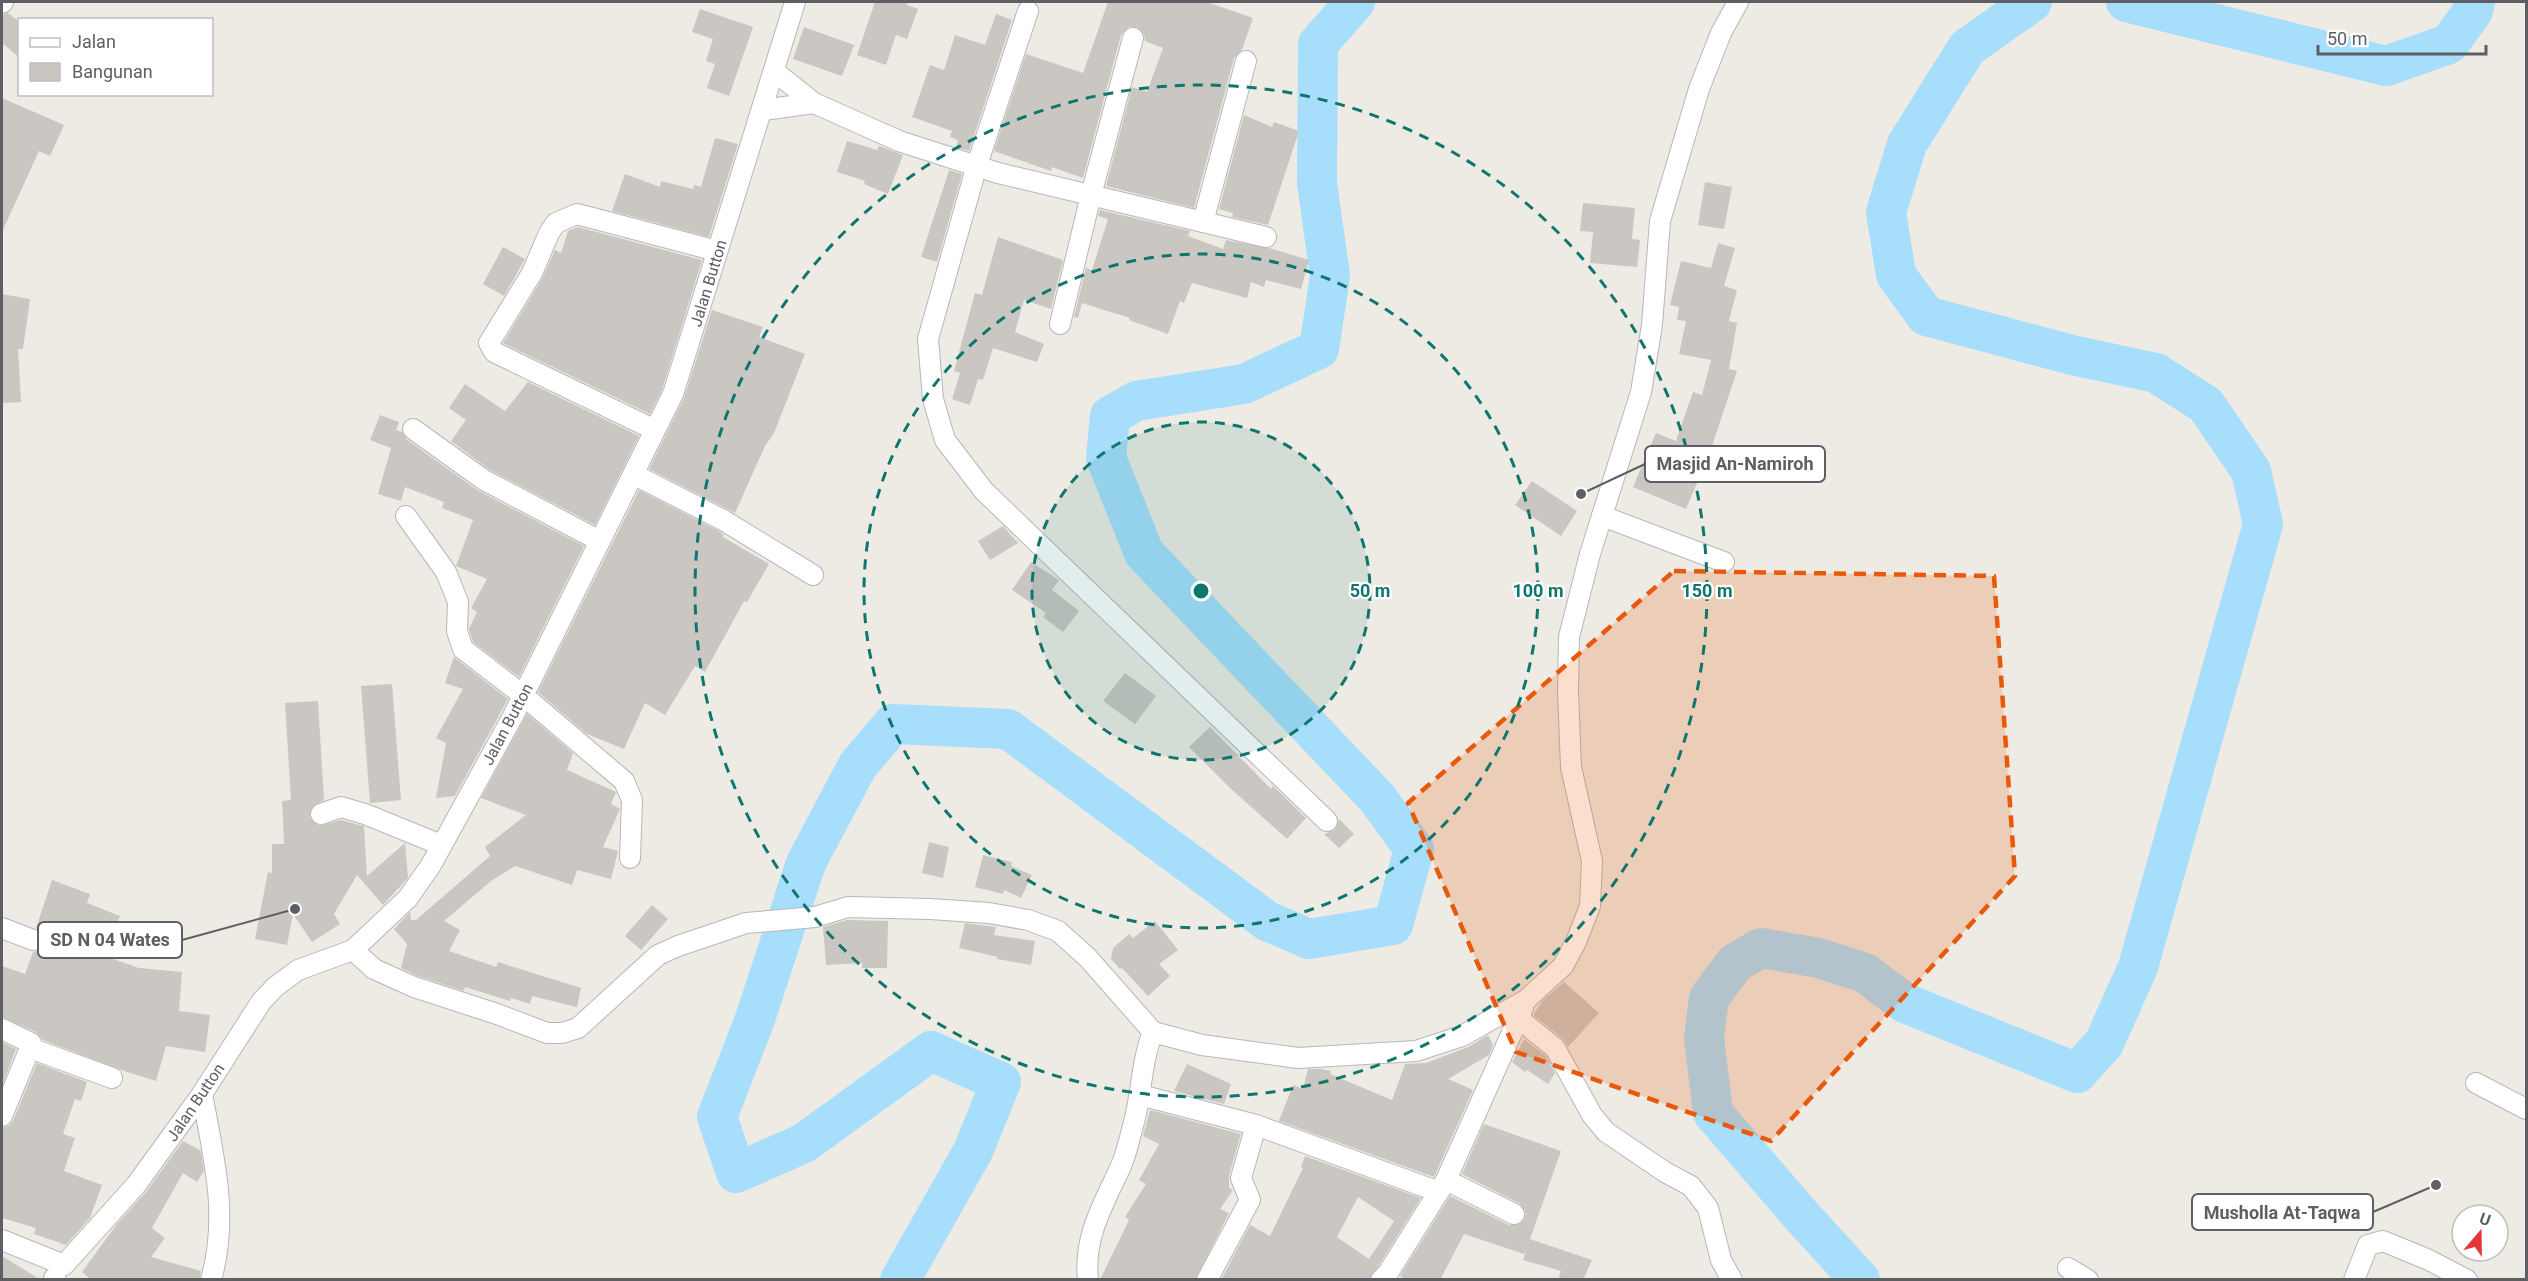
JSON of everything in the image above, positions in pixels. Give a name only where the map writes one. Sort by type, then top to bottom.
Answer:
[{"type":"street","name":"Jalan Button","points":[[2,1240],[57,1276],[136,1185],[202,1094],[261,1002],[275,987],[298,970],[353,950],[420,884],[524,696],[673,394],[795,2]]},
{"type":"street","points":[[1381,1280],[1388,1273],[1443,1186],[1522,1009],[1563,966],[1576,942],[1590,906],[1592,861],[1571,767],[1568,692],[1569,637],[1590,554],[1641,392],[1652,326],[1660,221],[1699,89],[1721,33],[1738,2]]},
{"type":"street","points":[[1028,11],[976,165],[928,339],[933,399],[945,440],[984,491],[1327,820]]},
{"type":"street","points":[[1060,324],[1091,195],[1133,38]]},
{"type":"street","points":[[1203,222],[1246,61]]},
{"type":"street","points":[[774,71],[814,103],[899,141],[998,173],[1266,237]]},
{"type":"street","points":[[763,110],[814,103]]},
{"type":"street","points":[[656,430],[494,352],[489,343],[532,273],[549,233],[556,223],[577,214],[717,252]]},
{"type":"street","points":[[413,429],[483,480],[600,542]]},
{"type":"street","points":[[633,474],[723,520],[813,575]]},
{"type":"street","points":[[406,516],[446,572],[458,602],[457,631],[463,649],[524,696],[624,781],[632,800],[630,858]]},
{"type":"street","points":[[1602,516],[1724,562]]},
{"type":"street","points":[[321,814],[341,807],[365,814],[441,845]]},
{"type":"street","points":[[353,950],[374,969],[414,987],[547,1033],[562,1033],[578,1028],[658,955],[746,923],[815,916],[848,907],[989,913],[1029,920],[1058,931],[1088,958],[1154,1032],[1202,1045],[1298,1059],[1416,1051],[1462,1036],[1522,1009]]},
{"type":"street","points":[[2,928],[33,940]]},
{"type":"street","points":[[1522,1009],[1555,1048],[1592,1115],[1606,1132],[1665,1172],[1691,1186],[1708,1208],[1721,1260],[1732,1280]]},
{"type":"street","points":[[2,1029],[31,1043],[2,1116]]},
{"type":"street","points":[[1088,1280],[1087,1257],[1099,1209],[1124,1156],[1140,1095],[1146,1050],[1154,1032]]},
{"type":"street","points":[[30,1048],[112,1078]]},
{"type":"street","points":[[2476,1083],[2526,1109]]},
{"type":"street","points":[[202,1094],[220,1200],[218,1254],[211,1280]]},
{"type":"street","points":[[1140,1095],[1256,1125],[1443,1186],[1514,1214]]},
{"type":"street","points":[[1207,1280],[1250,1200],[1241,1178],[1256,1125]]},
{"type":"street","points":[[2354,1280],[2368,1245],[2375,1241],[2383,1241],[2429,1260],[2467,1280]]},
{"type":"street","points":[[2068,1268],[2088,1280]]},
{"type":"highlighted area","points":[[1674,571],[1994,576],[2015,876],[1771,1141],[1516,1052],[1408,803]]},
{"type":"building","points":[[875,2],[908,2],[907,5],[918,9],[907,39],[896,35],[886,65],[857,55]]},
{"type":"building","points":[[1108,2],[1207,2],[1253,18],[1242,50],[1234,58],[1194,208],[1106,186],[1132,87],[1147,92],[1163,48],[1145,41],[1144,34],[1137,27],[1129,27],[1121,35],[1083,178],[1052,167],[1051,171],[994,151],[1026,54],[1083,73]]},
{"type":"building","points":[[700,9],[753,27],[729,96],[707,88],[715,64],[706,61],[713,39],[692,32]]},
{"type":"building","points":[[8,13],[18,20],[18,56],[2,43],[2,15]]},
{"type":"building","points":[[996,14],[1012,20],[969,151],[956,147],[958,140],[950,137],[952,131],[912,117],[930,65],[944,70],[955,35],[985,45]]},
{"type":"building","points":[[804,27],[854,45],[842,76],[793,59]]},
{"type":"building","points":[[2,98],[64,125],[50,156],[39,151],[2,232]]},
{"type":"building","points":[[1244,115],[1272,127],[1274,122],[1299,131],[1268,225],[1232,217],[1233,213],[1219,209]]},
{"type":"building","points":[[715,138],[738,144],[709,237],[612,211],[625,174],[660,187],[661,181],[693,189],[694,185],[701,187]]},
{"type":"building","points":[[847,141],[877,150],[879,146],[903,155],[888,194],[864,184],[865,181],[837,172]]},
{"type":"building","points":[[949,170],[962,174],[937,262],[921,257]]},
{"type":"building","points":[[1705,182],[1732,187],[1724,229],[1698,225]]},
{"type":"building","points":[[1583,203],[1635,208],[1632,239],[1640,240],[1637,267],[1590,263],[1593,232],[1580,231]]},
{"type":"building","points":[[1100,210],[1190,231],[1188,236],[1223,249],[1226,240],[1269,248],[1309,260],[1301,289],[1266,280],[1264,287],[1251,282],[1247,298],[1192,283],[1184,303],[1180,301],[1168,334],[1129,320],[1130,318],[1082,303],[1078,318],[1074,317],[1086,268],[1092,270],[1108,219],[1098,216]]},
{"type":"building","points":[[578,227],[702,260],[662,390],[650,414],[503,343],[542,279],[555,250],[561,253],[568,231]]},
{"type":"building","points":[[998,237],[1063,260],[1051,309],[1024,300],[1015,332],[1044,344],[1037,362],[993,348],[983,380],[978,379],[970,405],[952,399],[960,373],[954,371],[975,293],[982,295]]},
{"type":"building","points":[[1718,243],[1735,248],[1724,286],[1737,290],[1729,321],[1737,323],[1729,369],[1737,371],[1709,455],[1686,509],[1633,487],[1656,433],[1676,441],[1693,392],[1702,395],[1711,360],[1679,354],[1686,321],[1677,320],[1679,307],[1670,305],[1681,261],[1711,268]]},
{"type":"building","points":[[503,247],[525,259],[504,296],[483,284]]},
{"type":"building","points":[[2,294],[30,299],[23,349],[18,349],[21,402],[2,403]]},
{"type":"building","points":[[712,310],[763,327],[759,337],[805,354],[774,433],[765,446],[735,513],[649,469],[684,398]]},
{"type":"building","points":[[528,382],[639,436],[595,525],[490,470],[451,441],[466,420],[449,408],[465,384],[505,411]]},
{"type":"building","points":[[380,415],[399,422],[396,430],[402,432],[406,439],[477,490],[584,546],[519,677],[473,642],[469,629],[477,612],[471,608],[487,579],[456,566],[473,520],[442,508],[444,502],[405,487],[401,501],[378,494],[391,448],[370,440]]},
{"type":"building","points":[[1532,481],[1577,511],[1561,536],[1515,505]]},
{"type":"building","points":[[639,490],[717,530],[724,535],[723,537],[769,564],[747,602],[744,601],[705,672],[695,666],[665,715],[645,703],[624,749],[587,734],[538,692]]},
{"type":"building","points":[[1003,526],[1018,543],[990,560],[978,541]]},
{"type":"building","points":[[1031,562],[1059,580],[1052,590],[1079,611],[1063,632],[1043,617],[1046,613],[1012,590]]},
{"type":"building","points":[[454,657],[508,699],[455,796],[436,798],[446,743],[436,738],[463,689],[445,683]]},
{"type":"building","points":[[1125,673],[1156,696],[1135,724],[1103,701]]},
{"type":"building","points":[[392,684],[401,800],[370,803],[361,686]]},
{"type":"building","points":[[318,701],[324,800],[312,807],[310,818],[319,826],[341,820],[364,826],[367,876],[405,843],[408,878],[383,905],[357,875],[334,914],[340,924],[312,942],[293,914],[287,945],[255,939],[268,872],[272,873],[272,844],[284,844],[282,801],[291,800],[285,703]]},
{"type":"building","points":[[527,714],[573,753],[567,770],[616,792],[611,804],[620,809],[603,847],[618,851],[611,879],[577,870],[572,885],[515,866],[491,881],[444,921],[460,930],[449,951],[496,967],[498,962],[581,988],[577,1007],[532,996],[530,1004],[511,998],[510,1001],[465,987],[464,991],[418,976],[401,968],[407,944],[394,929],[410,912],[411,920],[416,920],[490,856],[485,847],[526,815],[481,798]]},
{"type":"building","points":[[1210,727],[1271,789],[1273,786],[1306,818],[1287,839],[1230,788],[1189,747]]},
{"type":"building","points":[[1339,819],[1354,834],[1339,848],[1324,834],[1335,830]]},
{"type":"building","points":[[929,842],[949,847],[943,878],[922,873]]},
{"type":"building","points":[[983,855],[1012,862],[1011,866],[1032,875],[1021,898],[1004,890],[1003,894],[975,887]]},
{"type":"building","points":[[52,880],[90,894],[87,903],[120,916],[104,956],[139,968],[182,972],[179,1011],[210,1015],[205,1052],[166,1046],[156,1081],[43,1040],[36,1032],[2,1017],[2,966],[25,974],[33,952],[40,950],[44,945],[43,933],[36,928]]},
{"type":"building","points":[[652,905],[668,919],[641,950],[625,936]]},
{"type":"building","points":[[847,920],[888,921],[887,968],[862,968],[862,963],[826,965],[823,927]]},
{"type":"building","points":[[1155,921],[1178,950],[1159,964],[1170,976],[1148,996],[1111,959],[1113,948],[1129,934],[1133,938]]},
{"type":"building","points":[[965,923],[996,927],[994,935],[1035,941],[1031,965],[997,959],[998,957],[959,948]]},
{"type":"building","points":[[1564,982],[1599,1013],[1568,1047],[1563,1039],[1533,1015],[1543,1000]]},
{"type":"building","points":[[1488,1035],[1493,1045],[1489,1055],[1448,1079],[1473,1090],[1434,1177],[1279,1121],[1293,1085],[1303,1089],[1308,1069],[1331,1071],[1330,1074],[1392,1100],[1405,1064],[1426,1063],[1468,1047]]},
{"type":"building","points":[[1524,1039],[1546,1056],[1555,1073],[1548,1084],[1512,1062]]},
{"type":"building","points":[[2,1042],[16,1049],[2,1086]]},
{"type":"building","points":[[37,1063],[87,1082],[81,1101],[75,1099],[63,1134],[75,1138],[64,1171],[102,1185],[90,1218],[66,1245],[34,1234],[36,1228],[2,1218],[2,1128],[9,1126],[13,1121]]},
{"type":"building","points":[[1187,1064],[1231,1084],[1224,1104],[1174,1091]]},
{"type":"building","points":[[1150,1110],[1241,1134],[1229,1175],[1229,1188],[1233,1190],[1220,1209],[1229,1213],[1195,1280],[1100,1280],[1129,1220],[1125,1217],[1146,1184],[1139,1180],[1159,1144],[1143,1136]]},
{"type":"building","points":[[1484,1124],[1561,1151],[1530,1239],[1592,1260],[1583,1280],[1558,1280],[1561,1271],[1523,1260],[1528,1244],[1524,1254],[1464,1234],[1440,1280],[1406,1280],[1400,1276],[1450,1196],[1509,1225],[1520,1224],[1524,1220],[1526,1213],[1520,1204],[1462,1174]]},
{"type":"building","points":[[183,1141],[201,1151],[204,1171],[197,1182],[183,1173],[152,1228],[165,1238],[151,1257],[201,1271],[199,1280],[91,1280],[82,1272],[117,1224],[146,1192]]},
{"type":"building","points":[[1305,1156],[1421,1198],[1369,1280],[1221,1280],[1250,1225],[1270,1236],[1303,1168],[1301,1167]],"holes":[[[1358,1197],[1394,1221],[1369,1259],[1337,1237]]]},
{"type":"building","points":[[2,1256],[41,1280],[2,1280]]},
{"type":"waterway","points":[[900,1280],[973,1151],[1001,1082],[931,1051],[804,1143],[736,1173],[717,1117],[755,1019],[806,863],[858,765],[893,724],[1008,729],[1267,921],[1309,939],[1393,925],[1414,849],[1378,799],[1144,553],[1106,458],[1110,416],[1136,401],[1244,384],[1319,349],[1330,276],[1317,183],[1318,44],[1355,2]]},
{"type":"waterway","points":[[1860,1280],[1713,1113],[1704,1038],[1709,998],[1735,963],[1761,948],[1819,958],[1865,973],[1905,1003],[2077,1073],[2104,1043],[2138,967],[2263,524],[2251,471],[2206,405],[2156,373],[2072,355],[1926,316],[1896,275],[1886,212],[1907,144],[1967,48],[2032,2]]},
{"type":"waterway","points":[[2126,2],[2386,66],[2449,44],[2473,11],[2475,2]]},
{"type":"place","name":"Masjid An-Namiroh","points":[[1581,494]]},
{"type":"place","name":"SD N 04 Wates","points":[[295,909]]},
{"type":"place","name":"Musholla At-Taqwa","points":[[2436,1185]]}]
